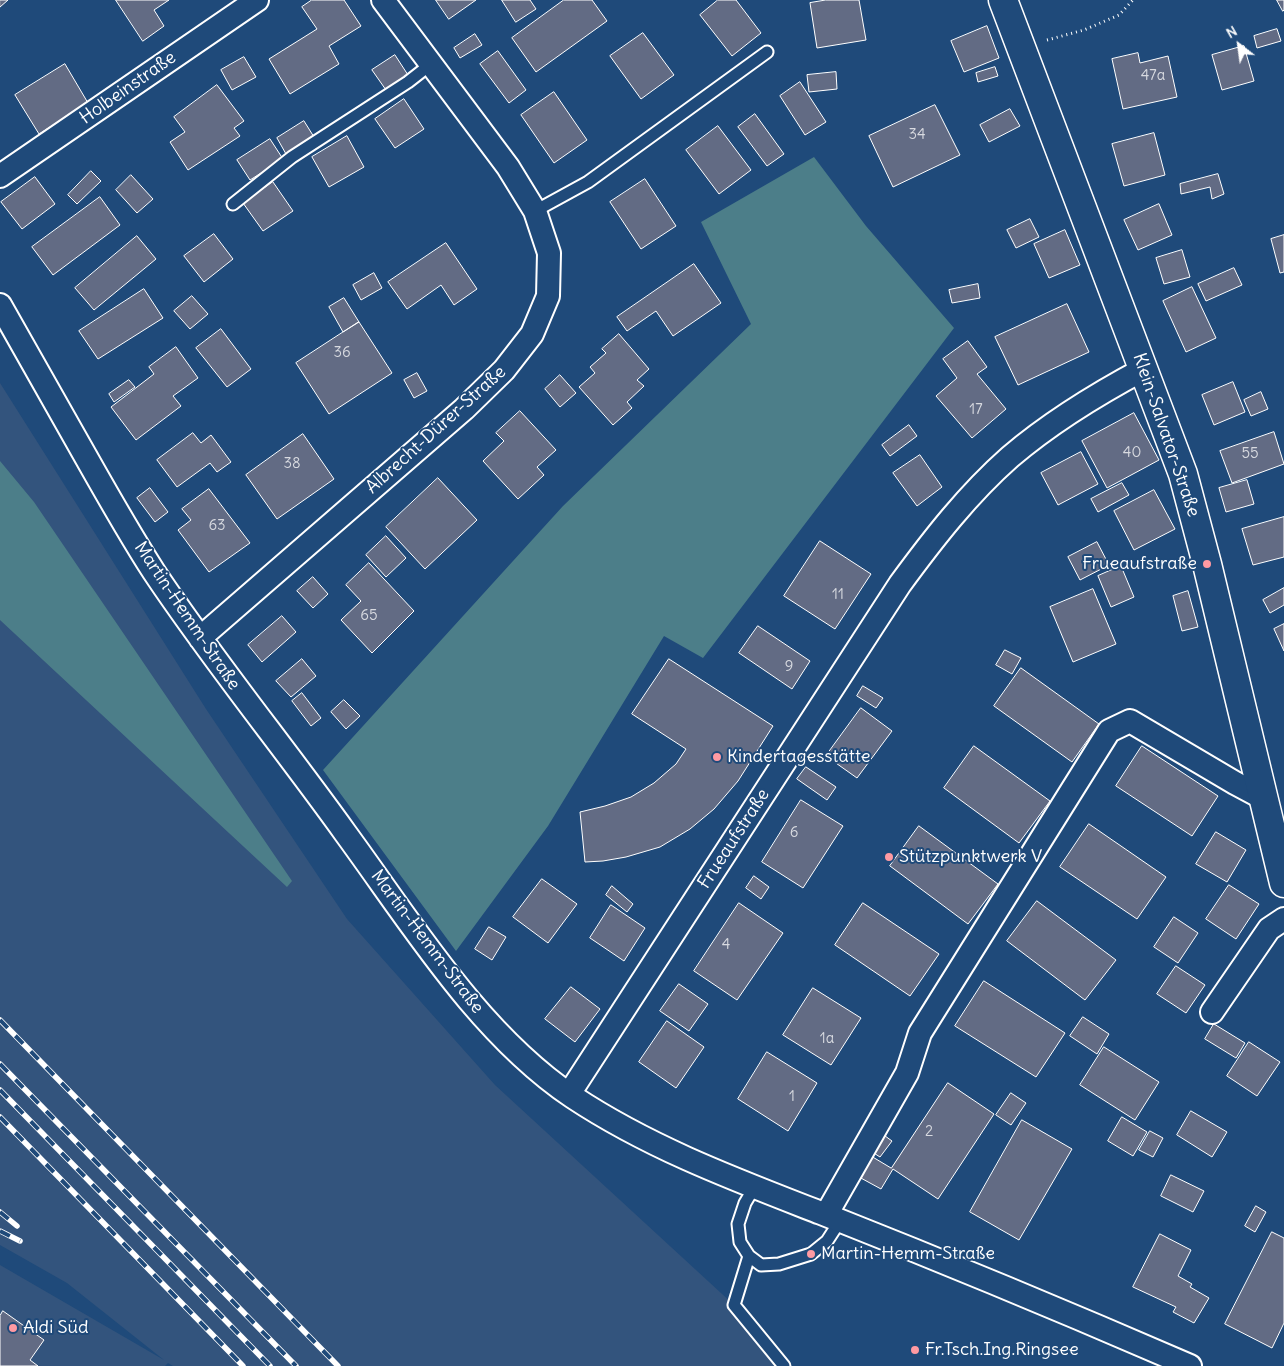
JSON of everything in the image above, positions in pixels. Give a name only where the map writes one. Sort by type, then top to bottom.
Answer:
[{"type":"street","name":"Holbeinstraße","points":[[0,176],[256,0]]},
{"type":"street","name":"Albrecht-Dürer-Straße","points":[[200,638],[456,416],[504,370],[532,334],[548,296],[549,253],[535,211],[508,168],[383,0]]},
{"type":"street","name":"Klein-Salvator-Straße","points":[[1003,0],[1183,474],[1265,799],[1278,823],[1284,883]]},
{"type":"street","name":"Martin-Hemm-Straße","points":[[0,305],[109,497],[148,561],[200,638],[327,807],[449,976],[483,1017],[527,1060],[569,1094],[619,1126],[693,1161],[754,1188],[1068,1312],[1190,1366]]},
{"type":"street","name":"Frueaufstraße","points":[[569,1094],[894,592],[935,536],[972,495],[1010,458],[1050,426],[1088,400],[1144,369]]},
{"type":"street","points":[[833,1218],[907,1073],[920,1033],[1109,731],[1130,721],[1235,784],[1265,799]]},
{"type":"street","points":[[1212,1012],[1269,929],[1284,919]]},
{"type":"lane","points":[[535,211],[588,182],[767,52]]},
{"type":"lane","points":[[232,204],[292,157],[408,82],[431,64]]},
{"type":"lane","points":[[754,1188],[745,1203],[738,1224],[740,1242],[749,1256],[762,1265],[779,1264],[811,1254],[827,1241],[833,1218]]},
{"type":"lane","points":[[749,1256],[734,1305],[784,1366]]},
{"type":"path","points":[[1022,47],[1084,30],[1119,15],[1133,0]]},
{"type":"shaded area","points":[[0,383],[206,709],[347,919],[495,1085],[734,1305],[780,1366],[173,1366],[168,1363],[165,1366],[0,1366],[0,1265],[164,1360],[67,1283],[0,1245]]},
{"type":"green space","points":[[814,157],[866,226],[954,328],[703,658],[664,636],[548,826],[456,951],[323,770],[563,506],[751,324],[701,222]]},
{"type":"green space","points":[[0,461],[34,502],[292,881],[287,887],[0,620]]},
{"type":"building","points":[[0,0],[8,0],[0,7]]},
{"type":"building","points":[[116,0],[169,0],[154,10],[164,26],[143,41]]},
{"type":"building","points":[[312,0],[344,0],[361,26],[329,46],[339,64],[290,94],[269,59],[317,29],[302,7]]},
{"type":"building","points":[[436,0],[476,0],[449,19]]},
{"type":"building","points":[[502,0],[530,0],[536,9],[516,22]]},
{"type":"building","points":[[564,0],[592,0],[607,21],[536,72],[512,38]]},
{"type":"building","points":[[718,0],[736,0],[761,33],[732,56],[700,15]]},
{"type":"building","points":[[826,0],[859,0],[866,40],[817,48],[810,3]]},
{"type":"building","points":[[1277,0],[1284,0],[1283,11]]},
{"type":"building","points":[[987,26],[999,58],[964,72],[951,41]]},
{"type":"building","points":[[1277,29],[1281,41],[1257,48],[1254,36]]},
{"type":"building","points":[[643,33],[674,75],[641,99],[610,56]]},
{"type":"building","points":[[475,34],[482,45],[460,58],[454,48]]},
{"type":"building","points":[[1244,46],[1254,81],[1222,90],[1212,55]]},
{"type":"building","points":[[498,51],[526,90],[509,103],[480,64]]},
{"type":"building","points":[[1138,53],[1140,63],[1168,56],[1177,97],[1123,109],[1112,59]]},
{"type":"building","points":[[395,55],[408,75],[386,90],[372,70]]},
{"type":"building","points":[[244,57],[256,77],[232,90],[221,70]]},
{"type":"building","points":[[65,64],[88,103],[39,134],[15,95]]},
{"type":"building","points":[[995,67],[998,76],[978,82],[976,73]]},
{"type":"building","points":[[836,72],[837,89],[809,92],[807,75]]},
{"type":"building","points":[[800,82],[826,122],[805,135],[780,96]]},
{"type":"building","points":[[217,85],[244,121],[234,128],[240,136],[188,170],[170,142],[185,132],[174,117]]},
{"type":"building","points":[[554,92],[587,140],[554,163],[521,115]]},
{"type":"building","points":[[404,99],[424,129],[395,148],[375,119]]},
{"type":"building","points":[[935,105],[960,155],[893,187],[869,136]]},
{"type":"building","points":[[1010,109],[1020,126],[989,142],[980,125]]},
{"type":"building","points":[[755,114],[784,154],[767,166],[738,127]]},
{"type":"building","points":[[304,121],[314,137],[286,154],[277,138]]},
{"type":"building","points":[[718,126],[751,170],[719,194],[686,150]]},
{"type":"building","points":[[1154,133],[1165,175],[1124,186],[1112,144]]},
{"type":"building","points":[[347,136],[364,167],[329,187],[312,157]]},
{"type":"building","points":[[270,139],[283,159],[250,180],[237,160]]},
{"type":"building","points":[[91,171],[101,181],[77,204],[68,195]]},
{"type":"building","points":[[1218,174],[1224,194],[1212,199],[1210,187],[1181,194],[1180,184]]},
{"type":"building","points":[[131,175],[153,199],[137,213],[116,190]]},
{"type":"building","points":[[35,177],[55,204],[22,229],[1,202]]},
{"type":"building","points":[[645,179],[676,226],[641,249],[610,202]]},
{"type":"building","points":[[273,182],[293,211],[263,231],[243,203]]},
{"type":"building","points":[[100,197],[120,225],[53,275],[32,247]]},
{"type":"building","points":[[1159,204],[1172,235],[1138,250],[1124,220]]},
{"type":"building","points":[[1030,219],[1039,237],[1016,248],[1007,230]]},
{"type":"building","points":[[1065,230],[1080,265],[1049,278],[1034,244]]},
{"type":"building","points":[[214,234],[233,259],[204,282],[184,256]]},
{"type":"building","points":[[1284,235],[1284,272],[1280,273],[1271,239]]},
{"type":"building","points":[[137,236],[156,259],[94,310],[75,288]]},
{"type":"building","points":[[446,243],[477,289],[454,305],[441,285],[407,309],[388,282]]},
{"type":"building","points":[[1182,250],[1190,277],[1164,284],[1156,258]]},
{"type":"building","points":[[694,264],[721,303],[673,336],[656,311],[627,331],[617,317]]},
{"type":"building","points":[[1234,268],[1242,285],[1206,301],[1198,284]]},
{"type":"building","points":[[374,273],[382,288],[361,300],[353,285]]},
{"type":"building","points":[[978,284],[980,298],[952,303],[949,290]]},
{"type":"building","points":[[1192,287],[1216,338],[1186,352],[1163,301]]},
{"type":"building","points":[[144,289],[163,318],[98,359],[79,331]]},
{"type":"building","points":[[192,296],[208,314],[190,329],[174,311]]},
{"type":"building","points":[[344,298],[359,322],[343,332],[329,307]]},
{"type":"building","points":[[1067,304],[1089,352],[1018,385],[995,337]]},
{"type":"building","points":[[359,322],[392,373],[329,414],[296,363]]},
{"type":"building","points":[[221,329],[251,369],[227,387],[196,348]]},
{"type":"building","points":[[619,334],[649,369],[637,380],[644,386],[627,402],[632,408],[613,425],[579,387],[595,373],[590,367],[606,353],[602,349]]},
{"type":"building","points":[[968,341],[987,367],[977,374],[1006,409],[972,438],[936,396],[957,378],[943,359]]},
{"type":"building","points":[[176,347],[198,378],[173,396],[181,406],[136,440],[111,407],[154,374],[149,367]]},
{"type":"building","points":[[417,373],[427,391],[414,398],[404,380]]},
{"type":"building","points":[[560,375],[576,393],[560,407],[545,389]]},
{"type":"building","points":[[129,380],[135,387],[114,402],[109,394]]},
{"type":"building","points":[[1233,382],[1245,412],[1214,425],[1202,395]]},
{"type":"building","points":[[1261,392],[1268,409],[1251,416],[1244,400]]},
{"type":"building","points":[[520,411],[556,450],[537,467],[544,475],[518,499],[483,461],[504,441],[496,433]]},
{"type":"building","points":[[1134,413],[1159,460],[1107,488],[1082,441]]},
{"type":"building","points":[[909,425],[917,436],[890,456],[882,445]]},
{"type":"building","points":[[1274,432],[1284,464],[1232,483],[1220,451]]},
{"type":"building","points":[[193,433],[201,443],[211,435],[231,462],[217,472],[210,463],[177,487],[157,460]]},
{"type":"building","points":[[303,434],[334,479],[277,519],[246,475]]},
{"type":"building","points":[[1081,452],[1098,484],[1058,505],[1041,473]]},
{"type":"building","points":[[920,455],[942,487],[917,506],[893,473]]},
{"type":"building","points":[[438,478],[477,520],[425,569],[386,527]]},
{"type":"building","points":[[1247,480],[1254,504],[1226,512],[1219,488]]},
{"type":"building","points":[[1122,483],[1129,495],[1098,512],[1091,499]]},
{"type":"building","points":[[150,488],[168,512],[155,522],[137,498]]},
{"type":"building","points":[[209,489],[250,543],[209,572],[178,530],[191,520],[182,509]]},
{"type":"building","points":[[1154,490],[1175,529],[1134,550],[1114,511]]},
{"type":"building","points":[[1284,517],[1284,557],[1253,565],[1242,529]]},
{"type":"building","points":[[386,536],[406,558],[386,577],[366,555]]},
{"type":"building","points":[[820,541],[871,574],[835,629],[784,596]]},
{"type":"building","points":[[1097,542],[1109,565],[1080,580],[1068,557]]},
{"type":"building","points":[[369,563],[414,611],[372,653],[341,620],[361,601],[346,585]]},
{"type":"building","points":[[1121,566],[1134,597],[1111,607],[1098,576]]},
{"type":"building","points":[[313,577],[328,594],[313,608],[297,591]]},
{"type":"building","points":[[1284,588],[1284,605],[1270,613],[1263,600]]},
{"type":"building","points":[[1093,589],[1116,644],[1073,662],[1050,607]]},
{"type":"building","points":[[1188,591],[1198,627],[1182,631],[1173,596]]},
{"type":"building","points":[[282,616],[296,632],[262,662],[248,645]]},
{"type":"building","points":[[1284,624],[1284,651],[1274,629]]},
{"type":"building","points":[[758,626],[810,661],[792,689],[739,653]]},
{"type":"building","points":[[1005,650],[1021,658],[1012,674],[996,665]]},
{"type":"building","points":[[302,659],[316,676],[291,697],[276,681]]},
{"type":"building","name":"Kindertagesstätte","points":[[669,659],[773,726],[738,781],[714,809],[690,829],[660,847],[626,857],[585,862],[580,812],[631,797],[654,783],[676,764],[686,749],[632,714]]},
{"type":"building","points":[[1021,668],[1099,724],[1072,762],[994,706]]},
{"type":"building","points":[[863,686],[883,698],[876,708],[857,696]]},
{"type":"building","points":[[302,693],[321,718],[311,726],[292,701]]},
{"type":"building","points":[[344,700],[360,716],[346,729],[331,712]]},
{"type":"building","points":[[861,708],[892,731],[857,778],[826,756]]},
{"type":"building","points":[[974,746],[1050,801],[1019,843],[944,788]]},
{"type":"building","points":[[1142,746],[1218,796],[1192,836],[1116,786]]},
{"type":"building","points":[[806,767],[836,787],[827,800],[797,779]]},
{"type":"building","points":[[801,800],[843,826],[803,888],[762,862]]},
{"type":"building","points":[[1089,824],[1166,877],[1137,919],[1060,867]]},
{"type":"building","points":[[919,826],[998,884],[968,924],[890,866]]},
{"type":"building","points":[[1216,832],[1246,850],[1227,882],[1196,864]]},
{"type":"building","points":[[754,876],[769,887],[761,899],[746,888]]},
{"type":"building","points":[[542,879],[577,904],[548,943],[513,917]]},
{"type":"building","points":[[1229,885],[1259,904],[1236,939],[1206,919]]},
{"type":"building","points":[[612,886],[633,904],[627,912],[606,895]]},
{"type":"building","points":[[1037,901],[1116,960],[1085,1000],[1007,941]]},
{"type":"building","points":[[739,903],[783,933],[737,1000],[694,971]]},
{"type":"building","points":[[863,903],[939,954],[910,996],[835,945]]},
{"type":"building","points":[[611,905],[645,928],[624,961],[590,938]]},
{"type":"building","points":[[1174,917],[1198,933],[1178,963],[1154,947]]},
{"type":"building","points":[[489,927],[506,937],[492,960],[475,949]]},
{"type":"building","points":[[1176,966],[1205,985],[1186,1013],[1157,994]]},
{"type":"building","points":[[984,981],[1065,1033],[1036,1077],[955,1026]]},
{"type":"building","points":[[679,984],[708,1004],[689,1031],[660,1011]]},
{"type":"building","points":[[571,987],[600,1009],[575,1042],[545,1019]]},
{"type":"building","points":[[813,988],[861,1018],[831,1065],[783,1035]]},
{"type":"building","points":[[1083,1017],[1109,1034],[1097,1054],[1070,1036]]},
{"type":"building","points":[[667,1021],[704,1047],[676,1088],[639,1062]]},
{"type":"building","points":[[1214,1024],[1245,1043],[1236,1058],[1205,1039]]},
{"type":"building","points":[[1249,1042],[1280,1062],[1257,1096],[1227,1076]]},
{"type":"building","points":[[1104,1047],[1159,1082],[1135,1120],[1080,1085]]},
{"type":"building","points":[[767,1052],[817,1083],[788,1131],[738,1099]]},
{"type":"building","points":[[948,1083],[994,1114],[938,1199],[893,1169],[881,1189],[859,1177],[871,1156],[891,1168]]},
{"type":"building","points":[[1011,1093],[1026,1103],[1011,1125],[996,1115]]},
{"type":"building","points":[[1191,1111],[1227,1132],[1212,1157],[1177,1135]]},
{"type":"building","points":[[1122,1117],[1147,1132],[1133,1156],[1108,1141]]},
{"type":"building","points":[[1022,1120],[1072,1149],[1019,1240],[970,1212]]},
{"type":"building","points":[[1150,1131],[1163,1138],[1153,1157],[1139,1150]]},
{"type":"building","points":[[881,1133],[892,1141],[880,1157],[869,1150]]},
{"type":"building","points":[[1171,1175],[1204,1191],[1193,1212],[1161,1196]]},
{"type":"building","points":[[1256,1206],[1266,1212],[1255,1232],[1245,1226]]},
{"type":"building","points":[[1272,1232],[1284,1238],[1284,1323],[1272,1348],[1225,1324]]},
{"type":"building","points":[[1160,1234],[1191,1250],[1178,1276],[1192,1284],[1190,1287],[1209,1298],[1194,1323],[1173,1312],[1176,1307],[1133,1287]]},
{"type":"building","name":"Aldi Süd","points":[[3,1311],[44,1340],[30,1360],[38,1366],[0,1366],[0,1316]]},
{"type":"railway","points":[[0,1020],[338,1366]]},
{"type":"railway","points":[[0,1064],[296,1366]]},
{"type":"railway","points":[[0,1090],[270,1366]]},
{"type":"railway","points":[[0,1117],[243,1366]]},
{"type":"railway","points":[[0,1212],[17,1226]]},
{"type":"railway","points":[[0,1231],[20,1241]]},
{"type":"place","name":"Frueaufstraße","points":[[1207,564]]},
{"type":"place","name":"Kindertagesstätte","points":[[717,757]]},
{"type":"place","name":"Stützpunktwerk V","points":[[889,857]]},
{"type":"place","name":"Martin-Hemm-Straße","points":[[811,1254]]},
{"type":"place","name":"Aldi Süd","points":[[13,1328]]},
{"type":"place","name":"Fr.Tsch.Ing.Ringsee","points":[[915,1350]]}]
